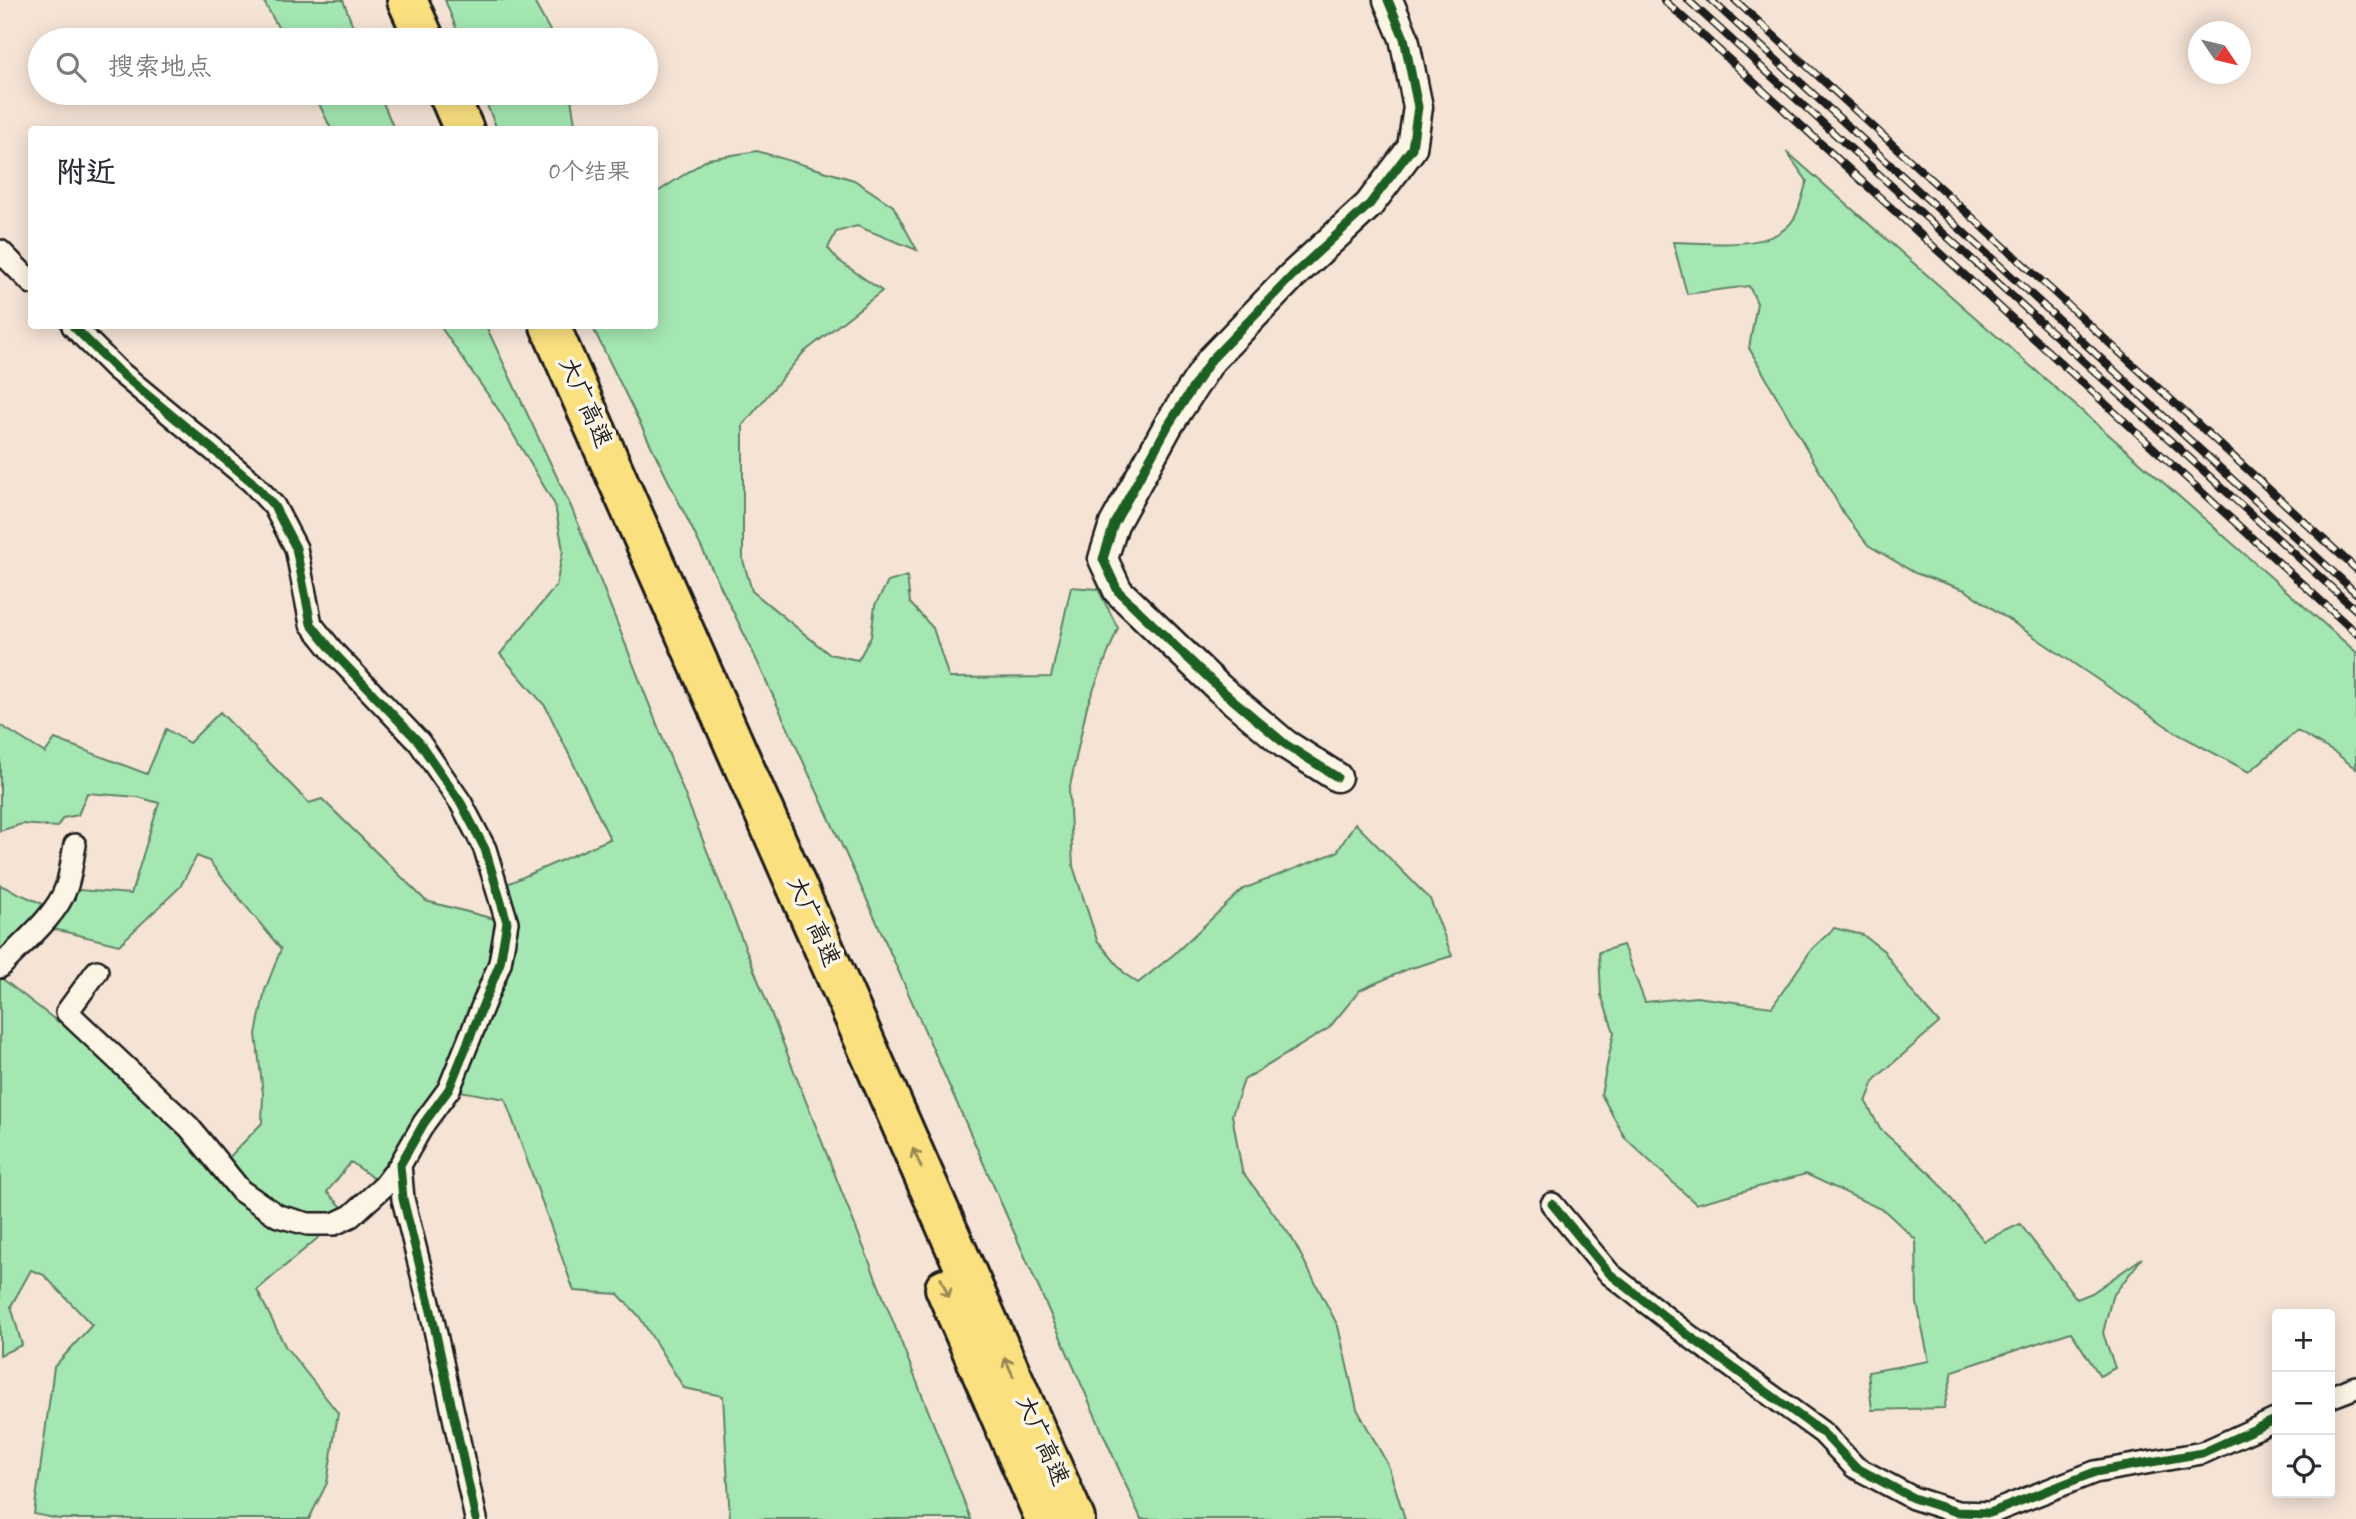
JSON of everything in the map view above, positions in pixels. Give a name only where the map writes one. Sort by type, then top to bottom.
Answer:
[{"type":"highway","points":[[390,0],[402,28]]},
{"type":"highway","points":[[407,0],[420,28]]},
{"type":"highway","points":[[435,105],[444,126]]},
{"type":"highway","points":[[453,105],[462,126]]},
{"type":"highway","name":"大广高速","points":[[531,329],[1067,1515]]},
{"type":"highway","name":"大广高速","points":[[551,329],[1067,1515]]},
{"type":"street","points":[[1337,777],[1285,744],[1219,688],[1118,591],[1103,559],[1114,524],[1168,424],[1211,360],[1292,276],[1369,205],[1412,148],[1418,107],[1404,38],[1388,0]]},
{"type":"street","points":[[0,251],[28,279]]},
{"type":"street","points":[[76,329],[116,369],[252,482],[274,506],[296,548],[311,624],[335,654],[419,743],[461,803],[485,849],[507,922],[500,963],[449,1089],[384,1186],[351,1216],[334,1224],[308,1224],[278,1216],[257,1203],[242,1191],[190,1127],[66,1012],[97,971]]},
{"type":"street","points":[[0,967],[54,909],[66,889],[75,845]]},
{"type":"street","points":[[400,1165],[403,1199],[431,1311],[476,1519]]},
{"type":"street","points":[[1552,1204],[1610,1274],[1692,1338],[1824,1433],[1855,1467],[1913,1499],[1956,1512],[1990,1513],[2095,1472],[2202,1453],[2272,1421]]},
{"type":"street","points":[[2335,1396],[2356,1387]]},
{"type":"green space","points":[[263,0],[343,0],[354,28],[278,28]]},
{"type":"green space","points":[[445,0],[533,0],[548,28],[456,28]]},
{"type":"green space","points":[[320,105],[384,105],[393,126],[330,126]]},
{"type":"green space","points":[[487,105],[572,105],[576,126],[496,126]]},
{"type":"green space","points":[[757,151],[854,180],[893,206],[917,250],[857,226],[836,232],[828,248],[838,260],[882,291],[803,353],[743,425],[743,560],[752,591],[829,654],[858,660],[871,637],[875,605],[888,582],[907,576],[910,603],[933,628],[949,678],[1051,677],[1071,587],[1098,589],[1118,628],[1087,706],[1069,791],[1073,866],[1097,940],[1125,974],[1138,983],[1173,955],[1243,889],[1337,852],[1355,823],[1430,899],[1452,956],[1408,969],[1360,990],[1329,1028],[1244,1080],[1232,1115],[1242,1171],[1292,1238],[1338,1326],[1357,1409],[1388,1465],[1405,1519],[1141,1519],[867,900],[751,648],[593,329],[658,329],[658,191],[708,159]]},
{"type":"green space","points":[[1786,151],[2356,652],[2356,769],[2337,754],[2297,731],[2249,772],[2178,734],[1965,590],[1915,573],[1868,545],[1844,514],[1749,348],[1757,303],[1749,286],[1687,294],[1673,242],[1722,244],[1757,241],[1785,228],[1797,213],[1807,181]]},
{"type":"green space","points":[[442,329],[487,329],[572,509],[971,1519],[730,1519],[723,1396],[684,1388],[639,1316],[618,1294],[574,1291],[505,1099],[449,1089],[384,1186],[351,1162],[327,1192],[351,1216],[334,1224],[257,1290],[285,1346],[338,1413],[327,1483],[309,1519],[59,1519],[34,1514],[54,1367],[92,1325],[44,1275],[31,1270],[11,1306],[22,1345],[0,1355],[0,977],[58,1022],[67,1012],[222,1165],[262,1123],[263,1094],[256,1034],[265,990],[281,949],[209,861],[197,856],[180,887],[119,945],[42,926],[0,967],[0,885],[54,909],[66,889],[131,894],[159,803],[138,797],[87,793],[78,815],[63,818],[57,827],[22,824],[0,831],[0,725],[45,753],[55,739],[147,774],[166,729],[189,743],[220,712],[309,803],[322,799],[426,901],[506,922],[498,888],[610,839],[546,707],[500,654],[556,586],[563,550],[555,505],[500,412]]},
{"type":"green space","points":[[1834,928],[1863,935],[1884,951],[1911,991],[1939,1023],[1875,1079],[1866,1102],[1880,1129],[1935,1178],[1984,1241],[2020,1224],[2077,1299],[2092,1293],[2142,1258],[2112,1297],[2103,1333],[2115,1368],[2100,1376],[2071,1332],[1953,1371],[1944,1408],[1872,1410],[1868,1372],[1929,1361],[1917,1303],[1916,1240],[1885,1211],[1806,1174],[1696,1204],[1625,1138],[1601,1094],[1614,1032],[1601,995],[1599,952],[1623,945],[1645,1002],[1696,997],[1772,1007],[1812,949]]},
{"type":"railway","points":[[1664,0],[2356,633]]},
{"type":"railway","points":[[1688,0],[2356,610]]},
{"type":"railway","points":[[1711,0],[2356,593]]},
{"type":"railway","points":[[1735,0],[2356,569]]},
{"type":"cycle path","points":[[1337,777],[1285,744],[1219,688],[1118,591],[1103,559],[1114,524],[1169,424],[1211,360],[1292,276],[1369,205],[1412,148],[1418,107],[1404,38],[1388,0]]},
{"type":"cycle path","points":[[76,329],[116,369],[252,482],[274,506],[296,548],[311,624],[335,654],[419,742],[461,803],[485,849],[507,922],[500,963],[449,1089],[424,1123],[400,1165],[403,1199],[431,1311],[476,1519]]},
{"type":"cycle path","points":[[1552,1204],[1610,1274],[1692,1338],[1823,1433],[1855,1467],[1913,1498],[1957,1512],[1990,1513],[2095,1472],[2202,1453],[2272,1421]]}]
